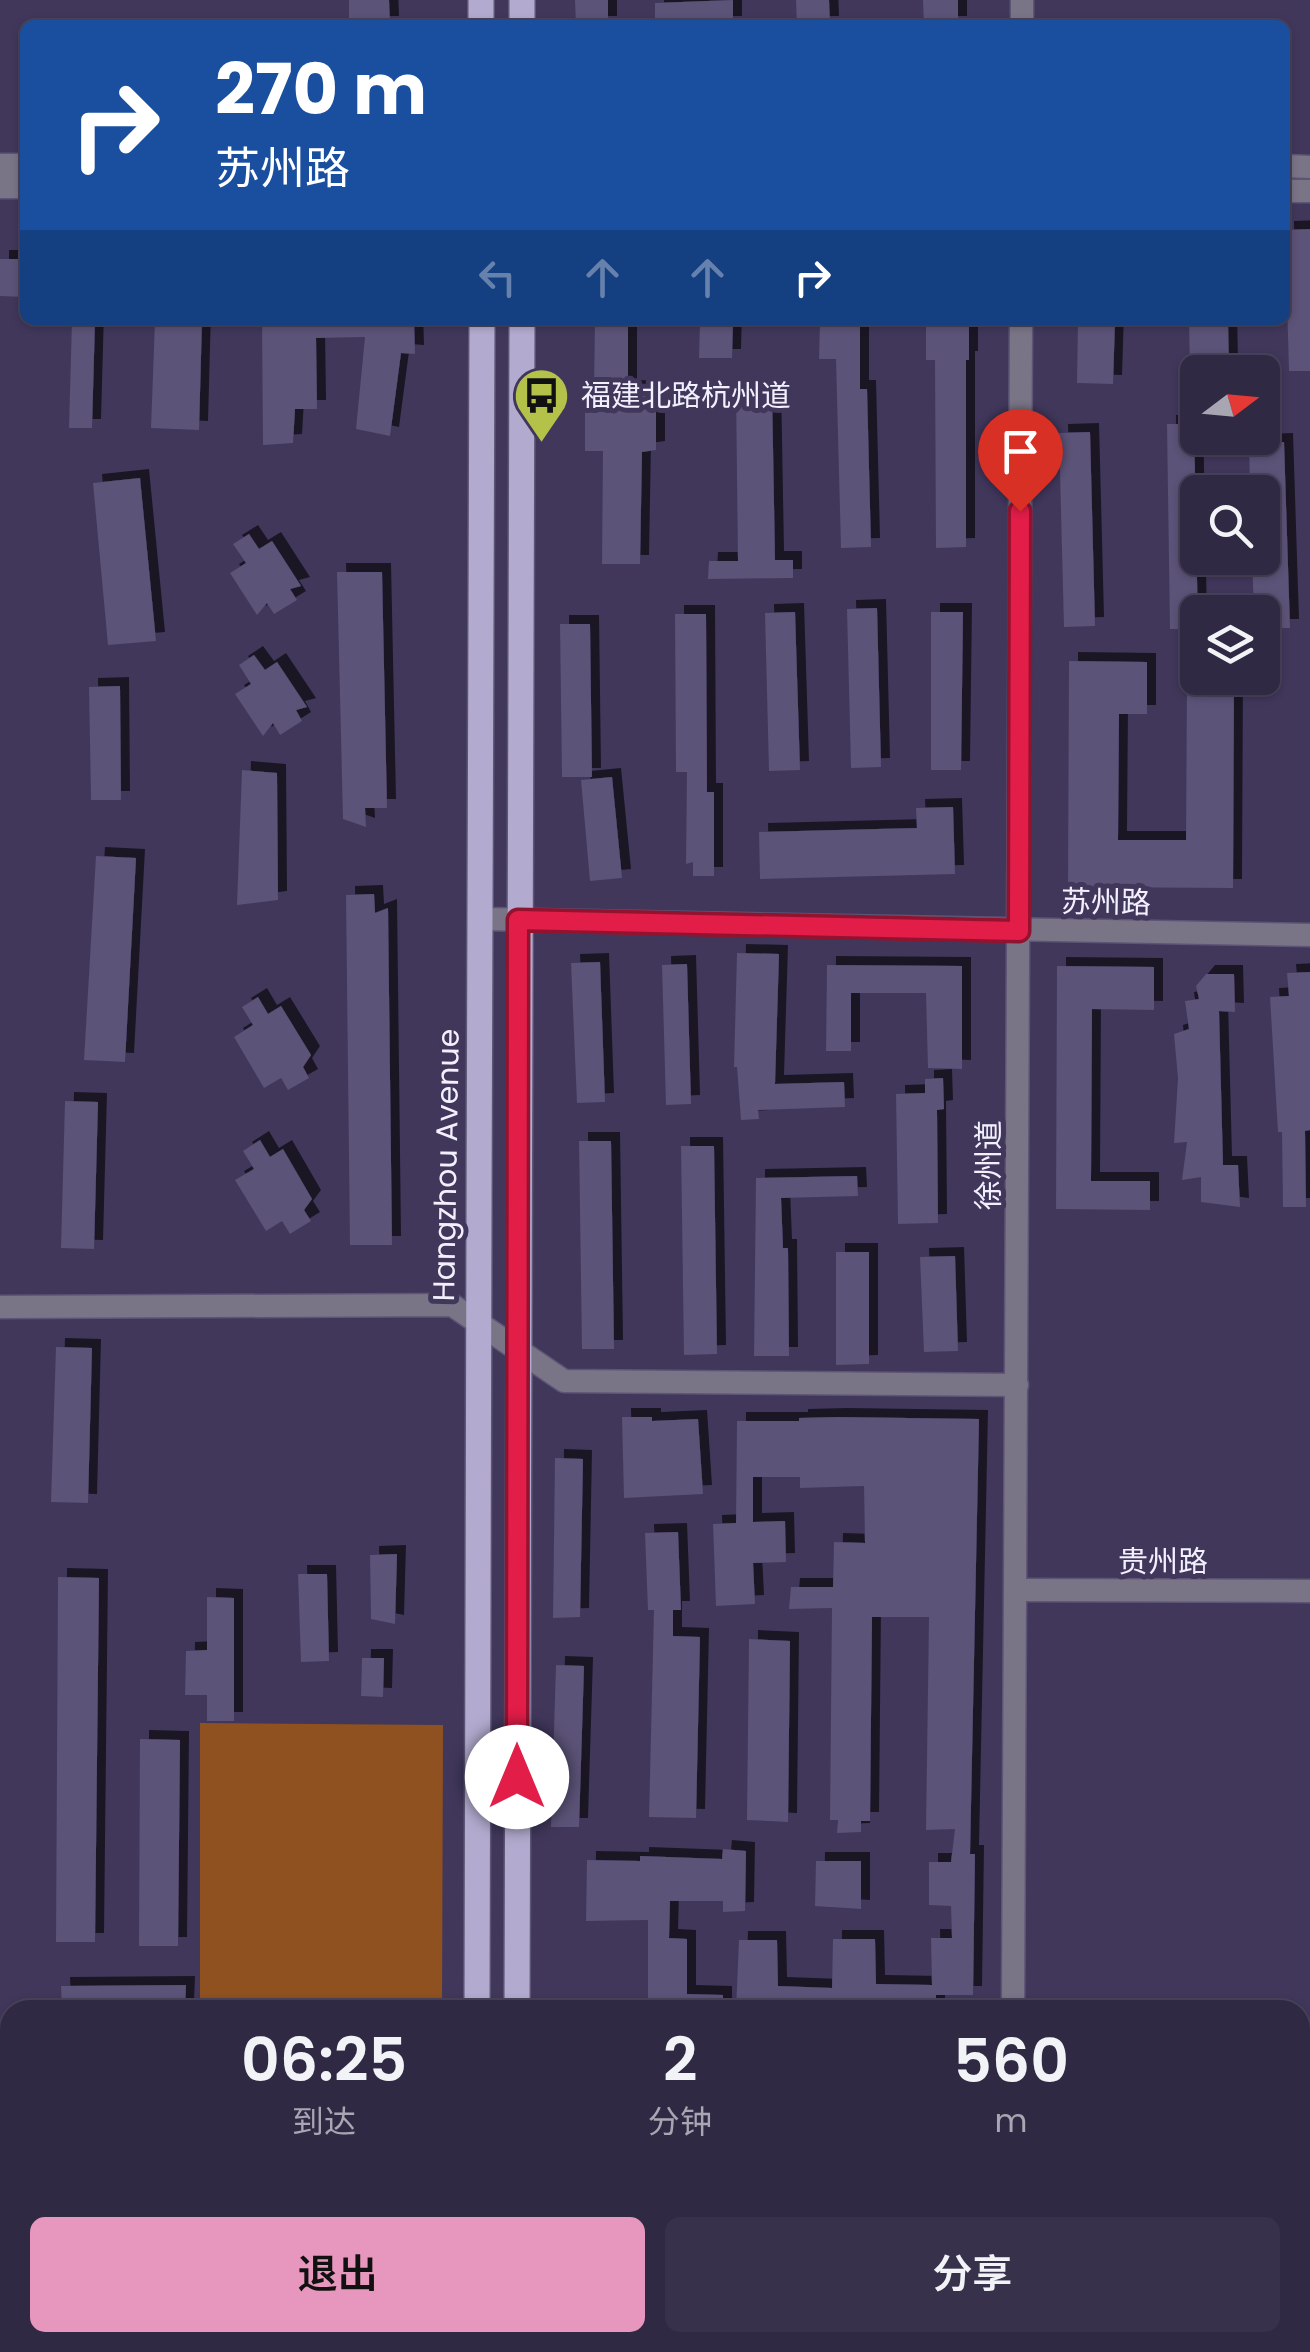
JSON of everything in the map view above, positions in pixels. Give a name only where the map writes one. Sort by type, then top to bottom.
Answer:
[{"type":"main road","name":"Hangzhou Avenue","points":[[477,2000],[476,1323],[482,919],[482,325]]},
{"type":"main road","points":[[518,2000],[522,325]]},
{"type":"street","name":"徐州道","points":[[1013,2000],[1021,325]]},
{"type":"street","name":"苏州路","points":[[482,919],[1310,935]]},
{"type":"street","points":[[0,1307],[452,1306],[564,1381],[1018,1385]]},
{"type":"street","name":"贵州路","points":[[1017,1590],[1310,1591]]},
{"type":"shaded area","points":[[200,1723],[443,1725],[442,2000],[200,2000]]},
{"type":"building","points":[[349,0],[389,0],[390,20],[349,20]]},
{"type":"building","points":[[575,0],[608,0],[608,20],[576,20]]},
{"type":"building","points":[[733,0],[733,20],[655,20],[655,3]]},
{"type":"building","points":[[796,0],[829,0],[830,20],[797,20]]},
{"type":"building","points":[[923,0],[958,0],[958,20],[924,20]]},
{"type":"building","points":[[1310,229],[1310,371],[1289,371],[1290,230]]},
{"type":"building","points":[[0,259],[20,259],[20,297],[0,296]]},
{"type":"building","points":[[72,325],[95,325],[92,428],[69,428]]},
{"type":"building","points":[[155,325],[202,325],[199,430],[151,428]]},
{"type":"building","points":[[262,325],[414,325],[415,354],[401,353],[390,436],[356,429],[365,337],[316,338],[317,409],[295,409],[293,443],[263,445]]},
{"type":"building","points":[[595,325],[628,325],[628,389],[656,390],[656,450],[642,452],[640,564],[602,564],[603,451],[585,451],[585,388],[594,388]]},
{"type":"building","points":[[700,325],[733,325],[732,358],[699,358]]},
{"type":"building","points":[[820,325],[860,325],[860,389],[867,389],[871,547],[841,548],[836,359],[819,359]]},
{"type":"building","points":[[926,325],[969,325],[966,547],[936,548],[935,360],[926,360]]},
{"type":"building","points":[[1078,325],[1115,325],[1113,384],[1077,383]]},
{"type":"building","points":[[1189,325],[1228,325],[1229,355],[1190,355]]},
{"type":"building","points":[[772,390],[775,560],[793,560],[793,578],[708,579],[709,561],[738,561],[736,391]]},
{"type":"building","points":[[1167,424],[1180,424],[1180,455],[1195,455],[1195,475],[1180,475],[1180,575],[1197,575],[1197,595],[1180,595],[1180,629],[1170,629]]},
{"type":"building","points":[[1090,432],[1095,626],[1064,627],[1059,433]]},
{"type":"building","points":[[1280,442],[1284,442],[1290,628],[1280,628],[1280,595],[1253,595],[1253,575],[1280,575],[1280,475],[1250,475],[1249,455],[1280,455]]},
{"type":"building","points":[[140,478],[156,641],[108,645],[93,483]]},
{"type":"building","points":[[249,534],[259,549],[272,541],[301,586],[290,589],[297,600],[274,614],[267,603],[257,615],[230,573],[246,563],[233,544]]},
{"type":"building","points":[[337,572],[382,572],[387,808],[365,808],[366,827],[343,819]]},
{"type":"building","points":[[877,608],[881,767],[851,768],[847,609]]},
{"type":"building","points":[[795,612],[800,770],[769,771],[765,613]]},
{"type":"building","points":[[931,612],[963,612],[961,770],[931,770]]},
{"type":"building","points":[[675,614],[706,614],[707,792],[714,792],[714,876],[693,876],[693,862],[686,864],[687,772],[676,772]]},
{"type":"building","points":[[560,624],[590,624],[592,777],[562,777]]},
{"type":"building","points":[[254,655],[265,670],[277,662],[307,707],[296,710],[302,721],[280,735],[273,723],[263,736],[235,694],[251,684],[239,665]]},
{"type":"building","points":[[1069,661],[1147,662],[1147,714],[1119,714],[1118,840],[1186,840],[1187,695],[1234,695],[1233,888],[1068,887]]},
{"type":"building","points":[[120,686],[121,800],[91,800],[89,687]]},
{"type":"building","points":[[242,770],[277,773],[278,900],[237,905]]},
{"type":"building","points":[[612,777],[622,878],[590,881],[581,780]]},
{"type":"building","points":[[953,807],[955,874],[760,879],[759,832],[917,828],[916,808]]},
{"type":"building","points":[[96,856],[136,858],[125,1062],[84,1060]]},
{"type":"building","points":[[374,894],[375,913],[388,908],[392,1245],[350,1245],[346,895]]},
{"type":"building","points":[[737,953],[779,954],[775,1084],[844,1082],[845,1107],[758,1110],[759,1119],[741,1120],[734,1067]]},
{"type":"building","points":[[600,962],[605,1102],[577,1103],[571,963]]},
{"type":"building","points":[[687,964],[691,1104],[666,1105],[662,965]]},
{"type":"building","points":[[827,965],[962,966],[962,1069],[928,1068],[926,993],[851,993],[851,1051],[826,1051]]},
{"type":"building","points":[[1057,966],[1154,967],[1154,1010],[1092,1009],[1091,1181],[1150,1181],[1150,1210],[1056,1209]]},
{"type":"building","points":[[1310,972],[1306,1207],[1283,1207],[1282,1132],[1278,1132],[1270,997],[1289,996],[1287,973]]},
{"type":"building","points":[[1206,974],[1234,974],[1235,1012],[1219,1011],[1223,1165],[1238,1165],[1240,1207],[1201,1202],[1201,1177],[1182,1180],[1187,1142],[1174,1143],[1178,1078],[1174,1034],[1189,1029],[1185,1001],[1199,999],[1196,986]]},
{"type":"building","points":[[258,997],[268,1014],[281,1006],[311,1055],[303,1067],[309,1078],[288,1090],[281,1078],[264,1088],[234,1037],[253,1025],[242,1007]]},
{"type":"building","points":[[943,1078],[944,1109],[937,1110],[938,1223],[898,1224],[896,1094],[925,1093],[925,1079]]},
{"type":"building","points":[[65,1101],[98,1102],[94,1249],[61,1248]]},
{"type":"building","points":[[260,1140],[270,1157],[283,1149],[312,1199],[304,1210],[311,1221],[290,1234],[282,1221],[266,1231],[235,1180],[254,1169],[243,1151]]},
{"type":"building","points":[[579,1141],[611,1141],[614,1349],[582,1349]]},
{"type":"building","points":[[681,1146],[714,1146],[717,1354],[684,1355]]},
{"type":"building","points":[[857,1176],[858,1196],[781,1198],[783,1248],[788,1248],[789,1356],[754,1356],[756,1178]]},
{"type":"building","points":[[836,1252],[869,1252],[869,1364],[836,1365]]},
{"type":"building","points":[[955,1256],[958,1351],[924,1352],[920,1257]]},
{"type":"building","points":[[56,1347],[92,1348],[88,1503],[51,1502]]},
{"type":"building","points":[[622,1417],[652,1417],[652,1421],[698,1419],[703,1494],[624,1498]]},
{"type":"building","points":[[979,1419],[970,1854],[975,1854],[973,1995],[936,1995],[936,2000],[736,2000],[739,1940],[777,1940],[778,1986],[832,1988],[833,1939],[875,1939],[876,1984],[932,1985],[931,1938],[952,1938],[951,1906],[929,1905],[929,1862],[951,1862],[955,1829],[926,1830],[929,1617],[872,1617],[870,1821],[861,1821],[861,1832],[837,1833],[838,1820],[830,1820],[832,1608],[789,1609],[791,1587],[833,1587],[834,1542],[865,1543],[864,1486],[800,1488],[800,1477],[753,1477],[753,1522],[785,1521],[786,1562],[753,1563],[755,1604],[716,1606],[713,1524],[736,1523],[737,1421]]},
{"type":"building","points":[[555,1458],[583,1459],[580,1617],[553,1618]]},
{"type":"building","points":[[678,1532],[681,1610],[673,1610],[673,1636],[700,1637],[696,1818],[649,1817],[654,1610],[648,1610],[645,1533]]},
{"type":"building","points":[[397,1554],[395,1624],[371,1619],[370,1555]]},
{"type":"building","points":[[298,1574],[327,1574],[329,1661],[301,1662]]},
{"type":"building","points":[[58,1577],[99,1578],[95,1942],[56,1942]]},
{"type":"building","points":[[207,1597],[234,1598],[234,1721],[207,1721],[207,1695],[185,1695],[186,1651],[207,1650]]},
{"type":"building","points":[[749,1639],[790,1641],[788,1822],[747,1820]]},
{"type":"building","points":[[362,1658],[384,1658],[383,1697],[361,1696]]},
{"type":"building","points":[[556,1665],[584,1666],[579,1827],[551,1827]]},
{"type":"building","points":[[140,1739],[180,1740],[178,1946],[139,1946]]},
{"type":"building","points":[[723,1849],[746,1851],[745,1911],[723,1912],[723,1901],[670,1901],[669,1938],[687,1939],[687,1994],[723,1995],[723,2000],[648,2000],[648,1920],[586,1921],[587,1860],[640,1861],[640,1856],[722,1859]]},
{"type":"building","points":[[816,1861],[861,1861],[861,1909],[815,1906]]},
{"type":"building","points":[[186,1985],[185,2000],[62,2000],[61,1986]]},
{"type":"place","name":"福建北路杭州道","points":[[542,444]]},
{"type":"route","points":[[517,1777],[518,920],[1019,931],[1020,511]]}]
